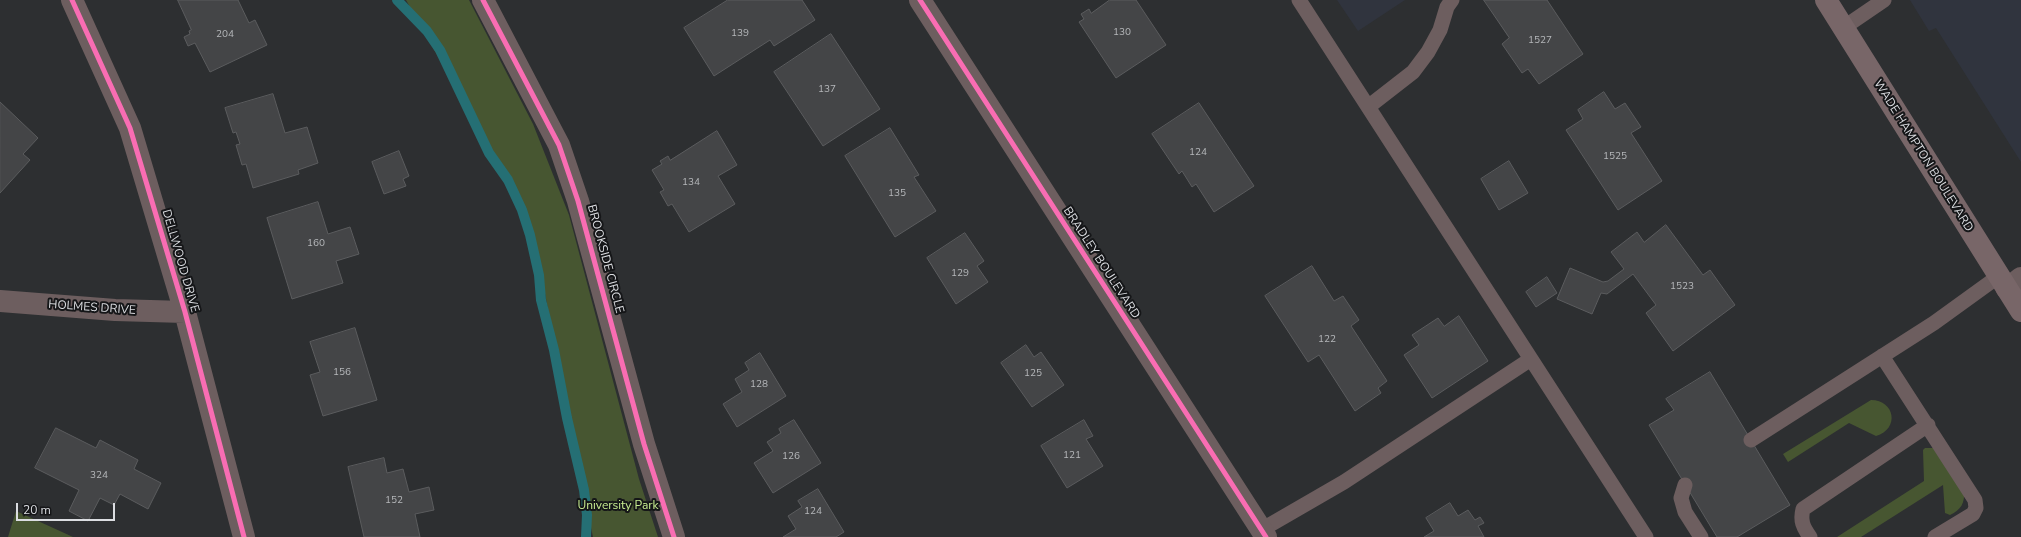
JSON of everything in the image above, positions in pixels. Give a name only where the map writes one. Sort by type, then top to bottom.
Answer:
[{"type":"main road","name":"WADE HAMPTON BOULEVARD","points":[[1826,0],[2009,281],[2021,311]]},
{"type":"street","name":"DELLWOOD DRIVE","points":[[72,0],[130,128],[185,312],[244,537]]},
{"type":"street","name":"BROOKSIDE CIRCLE","points":[[483,0],[558,145],[574,187],[644,444],[674,537]]},
{"type":"street","name":"BRADLEY BOULEVARD","points":[[920,0],[1264,534]]},
{"type":"street","name":"HOLMES DRIVE","points":[[0,301],[115,310],[185,312]]},
{"type":"lane","points":[[1299,0],[1646,537]]},
{"type":"lane","points":[[1368,107],[1413,72],[1428,52],[1440,30],[1447,6],[1452,0]]},
{"type":"lane","points":[[1843,28],[1884,0]]},
{"type":"lane","points":[[1751,440],[1934,323],[2009,281]]},
{"type":"lane","points":[[1882,356],[1928,425],[1975,500],[1976,508],[1973,514],[1935,537]]},
{"type":"lane","points":[[1264,534],[1531,359]]},
{"type":"lane","points":[[1810,537],[1802,525],[1801,517],[1803,509],[1928,425]]},
{"type":"lane","points":[[1685,485],[1681,498],[1685,512],[1701,537]]},
{"type":"shaded area","points":[[1337,0],[1405,0],[1358,31]]},
{"type":"shaded area","points":[[1910,0],[2021,0],[2021,162],[1936,28],[1929,31]]},
{"type":"green space","name":"University Park","points":[[406,0],[469,0],[533,124],[569,215],[639,479],[658,537],[593,537],[571,434],[541,272],[529,232],[480,131]]},
{"type":"green space","points":[[1871,400],[1879,401],[1885,405],[1892,415],[1889,427],[1884,432],[1876,436],[1849,423],[1788,462],[1783,454]]},
{"type":"green space","points":[[1925,448],[1933,448],[1964,491],[1962,506],[1950,515],[1945,513],[1943,485],[1861,537],[1837,537],[1924,481],[1923,450]]},
{"type":"green space","points":[[16,511],[73,537],[8,537]]},
{"type":"building","points":[[178,0],[238,0],[249,23],[255,20],[267,45],[210,72],[195,43],[188,46],[184,37],[190,34],[189,31],[191,30]]},
{"type":"building","points":[[728,0],[802,0],[815,20],[774,46],[770,40],[714,76],[684,28]]},
{"type":"building","points":[[1110,0],[1136,0],[1166,45],[1116,78],[1079,22],[1084,19],[1081,14],[1089,9],[1091,13]]},
{"type":"building","points":[[1484,0],[1547,0],[1583,54],[1539,84],[1528,69],[1522,73],[1502,44],[1509,38]]},
{"type":"building","points":[[831,34],[880,109],[823,146],[774,72]]},
{"type":"building","points":[[1604,92],[1615,109],[1625,103],[1641,127],[1631,133],[1662,181],[1618,210],[1566,130],[1583,119],[1578,110]]},
{"type":"building","points":[[273,94],[285,133],[307,127],[318,163],[298,170],[299,174],[253,188],[246,164],[242,165],[236,145],[240,144],[236,132],[233,133],[225,108]]},
{"type":"building","points":[[0,102],[38,138],[23,154],[30,160],[0,193]]},
{"type":"building","points":[[1199,103],[1254,186],[1214,212],[1196,184],[1192,187],[1182,171],[1179,174],[1152,134]]},
{"type":"building","points":[[890,128],[919,175],[914,177],[936,211],[895,237],[845,156]]},
{"type":"building","points":[[717,131],[737,165],[718,176],[735,204],[689,232],[672,204],[668,206],[660,192],[664,190],[652,170],[662,164],[660,161],[668,156],[670,160]]},
{"type":"building","points":[[399,151],[409,176],[403,179],[406,186],[384,194],[372,162]]},
{"type":"building","points":[[1509,161],[1528,193],[1499,210],[1481,179]]},
{"type":"building","points":[[318,202],[328,234],[350,227],[359,254],[336,261],[343,283],[292,299],[267,218]]},
{"type":"building","points":[[1666,225],[1703,275],[1710,270],[1735,305],[1673,351],[1646,313],[1656,305],[1633,274],[1607,294],[1601,293],[1592,314],[1557,299],[1570,268],[1603,282],[1608,281],[1624,269],[1611,252],[1637,232],[1644,242]]},
{"type":"building","points":[[965,233],[984,261],[977,266],[988,282],[956,304],[927,258]]},
{"type":"building","points":[[1312,266],[1334,301],[1343,296],[1359,320],[1351,326],[1387,381],[1378,388],[1381,393],[1355,411],[1319,355],[1308,362],[1265,296]]},
{"type":"building","points":[[1547,277],[1557,293],[1536,307],[1526,292]]},
{"type":"building","points":[[1459,316],[1488,361],[1432,398],[1404,355],[1419,345],[1412,335],[1438,318],[1444,326]]},
{"type":"building","points":[[355,328],[377,400],[323,416],[310,375],[320,372],[310,342]]},
{"type":"building","points":[[1026,345],[1034,357],[1041,352],[1064,385],[1032,407],[1001,363]]},
{"type":"building","points":[[760,353],[786,396],[737,427],[723,404],[742,392],[735,379],[749,370],[745,363]]},
{"type":"building","points":[[1710,372],[1790,505],[1737,537],[1717,537],[1649,425],[1674,410],[1666,399]]},
{"type":"building","points":[[794,420],[821,463],[773,493],[754,463],[773,451],[767,442],[781,433],[779,429]]},
{"type":"building","points":[[1084,420],[1093,436],[1086,439],[1103,466],[1067,488],[1041,446]]},
{"type":"building","points":[[56,428],[96,448],[100,440],[138,460],[134,469],[161,483],[148,509],[120,494],[114,505],[100,498],[88,521],[69,511],[79,490],[35,468]]},
{"type":"building","points":[[384,458],[387,473],[403,469],[409,492],[429,487],[434,510],[415,514],[420,537],[364,537],[348,467]]},
{"type":"building","points":[[818,489],[844,532],[836,537],[783,537],[796,529],[788,516],[802,507],[798,501]]},
{"type":"building","points":[[1450,503],[1458,516],[1468,510],[1475,520],[1480,517],[1484,523],[1478,526],[1484,537],[1424,537],[1434,531],[1426,518]]},
{"type":"waterway","points":[[397,0],[427,31],[440,50],[489,153],[508,180],[522,210],[530,235],[539,275],[541,300],[554,350],[567,418],[584,490],[587,515],[586,537]]},
{"type":"cycle path","points":[[72,0],[130,128],[185,312],[244,537]]},
{"type":"cycle path","points":[[483,0],[559,145],[578,201],[644,444],[674,537]]},
{"type":"cycle path","points":[[920,0],[1266,537]]}]
